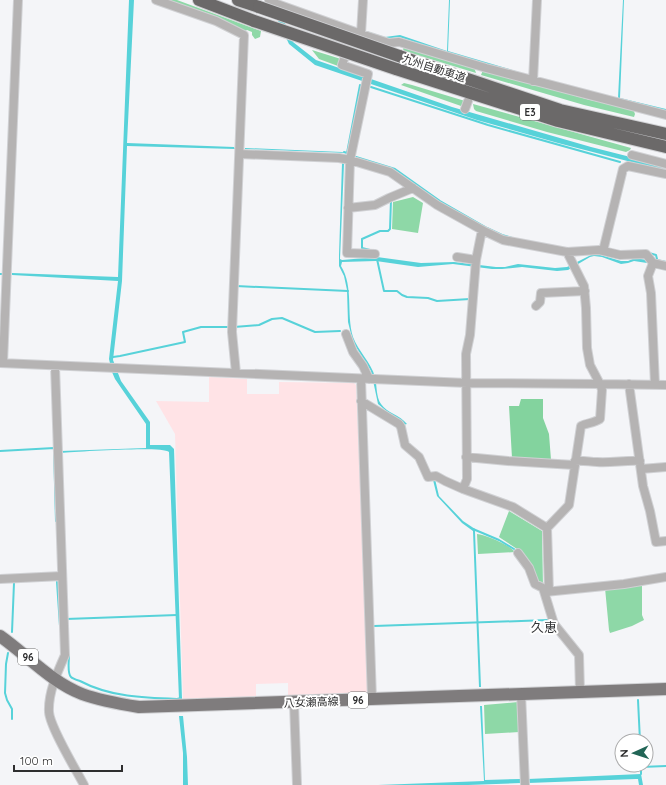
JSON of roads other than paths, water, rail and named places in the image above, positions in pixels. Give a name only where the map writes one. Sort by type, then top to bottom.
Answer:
[{"type":"highway","name":"九州自動車道","points":[[198,0],[254,21],[396,69],[558,121],[666,147]]},
{"type":"highway","name":"九州自動車道","points":[[238,0],[560,110],[666,134]]},
{"type":"main road","name":"八女瀬高線","points":[[0,636],[56,680],[81,694],[110,703],[139,707],[666,689]]},
{"type":"street","points":[[18,0],[1,363],[467,383],[666,385]]},
{"type":"street","points":[[156,0],[216,21],[244,35],[232,332],[236,373]]},
{"type":"street","points":[[269,0],[357,33],[389,43],[399,42],[480,70],[533,81],[666,115]]},
{"type":"street","points":[[363,0],[357,33],[342,65],[368,74],[350,160],[347,253],[375,254]]},
{"type":"street","points":[[533,81],[537,0]]},
{"type":"street","points":[[465,109],[468,101]]},
{"type":"street","points":[[240,154],[339,158],[350,160],[390,172],[437,205],[503,240],[566,252],[599,250],[620,256],[646,254],[653,263],[666,266]]},
{"type":"street","points":[[632,155],[666,164]]},
{"type":"street","points":[[603,251],[624,169],[628,166],[666,174]]},
{"type":"street","points":[[348,208],[375,205],[413,188]]},
{"type":"street","points":[[463,489],[467,478],[466,354],[470,335],[476,260],[482,230]]},
{"type":"street","points":[[566,252],[584,286],[587,348],[590,365],[602,390],[600,419],[597,421],[587,422],[581,426],[574,463],[569,505],[547,528],[547,592],[554,624],[579,655],[580,692]]},
{"type":"street","points":[[457,257],[476,260]]},
{"type":"street","points":[[653,263],[648,276],[651,293],[655,385]]},
{"type":"street","points":[[536,306],[540,302],[541,293],[585,291]]},
{"type":"street","points":[[346,334],[353,352],[363,366],[369,379]]},
{"type":"street","points":[[55,366],[65,655],[50,699],[49,714],[56,731],[84,785]]},
{"type":"street","points":[[361,379],[372,699]]},
{"type":"street","points":[[629,384],[643,486],[656,542],[666,541]]},
{"type":"street","points":[[361,401],[399,424],[405,445],[419,457],[428,477],[436,476],[463,489],[513,507],[547,528]]},
{"type":"street","points":[[466,457],[508,461],[574,463],[580,460],[598,463],[626,460],[640,465],[666,467]]},
{"type":"street","points":[[518,553],[529,568],[535,584],[547,592],[666,578]]},
{"type":"street","points":[[0,579],[62,576]]},
{"type":"street","points":[[521,693],[525,785]]},
{"type":"street","points":[[294,702],[297,785]]},
{"type":"water","points":[[129,0],[134,0],[127,143],[234,147],[235,149],[127,146],[122,281],[113,360],[121,381],[150,422],[150,445],[170,445],[174,449],[182,699],[179,699],[169,452],[163,450],[136,449],[61,453],[61,451],[146,448],[146,424],[115,379],[109,359],[118,281],[12,275],[12,273],[118,277]]},
{"type":"water","points":[[449,0],[448,51],[529,75],[481,64],[399,37],[385,39],[365,32],[366,31],[385,37],[400,35],[447,51]]},
{"type":"water","points":[[623,0],[620,98],[666,109],[666,111],[584,92],[563,85],[618,98]]},
{"type":"water","points":[[271,6],[285,23],[293,42],[316,60],[452,107],[591,147],[666,166],[666,171],[477,120],[315,65],[289,44]]},
{"type":"water","points":[[245,149],[342,152],[347,153]]},
{"type":"water","points":[[342,163],[344,164],[340,259],[342,260],[377,257],[421,263],[454,262],[496,267],[505,267],[518,264],[555,268],[567,267],[591,255],[597,254],[621,261],[628,261],[635,258],[647,260],[657,259],[666,261],[666,264],[655,261],[647,263],[634,261],[621,264],[602,257],[594,256],[568,270],[557,271],[522,267],[492,269],[453,264],[418,267],[376,261],[342,262],[341,266],[345,274],[349,291],[350,319],[353,337],[373,372],[376,380],[378,398],[381,404],[407,424],[403,425],[378,404],[371,371],[353,342],[348,322],[347,290],[344,276],[339,266]]},
{"type":"water","points":[[435,479],[439,496],[463,521],[475,529],[481,687],[479,687],[473,531],[462,523],[437,496],[433,480]]},
{"type":"water","points":[[480,706],[482,706],[485,780],[521,779],[521,783],[468,785],[378,785],[484,781]]},
{"type":"water","points":[[179,716],[183,716],[188,785],[183,785],[183,753]]},
{"type":"water","points":[[641,774],[643,785],[639,785],[638,779],[528,783],[528,779]]},
{"type":"waterway","points":[[344,152],[347,153],[360,85]]},
{"type":"waterway","points":[[371,87],[488,125],[620,162]]},
{"type":"waterway","points":[[356,157],[395,169],[440,201],[487,228],[512,238]]},
{"type":"waterway","points":[[370,250],[362,248],[362,239],[380,231],[388,231],[390,229],[391,200]]},
{"type":"waterway","points":[[649,253],[656,255],[657,259]]},
{"type":"waterway","points":[[377,259],[384,291],[397,291],[407,297],[428,298],[437,301],[470,299]]},
{"type":"waterway","points":[[236,286],[348,291]]},
{"type":"waterway","points":[[234,327],[259,325],[272,319],[282,318],[315,332],[340,331]]},
{"type":"waterway","points":[[113,357],[185,342],[183,332],[201,327],[230,327]]},
{"type":"waterway","points":[[0,451],[54,448],[56,521]]},
{"type":"waterway","points":[[473,529],[499,540],[514,549]]},
{"type":"waterway","points":[[57,582],[60,626],[62,626]]},
{"type":"waterway","points":[[12,632],[14,583]]},
{"type":"waterway","points":[[66,619],[177,615]]},
{"type":"waterway","points":[[374,626],[548,620]]},
{"type":"waterway","points":[[8,653],[5,693],[12,709],[12,719]]},
{"type":"waterway","points":[[69,655],[69,670],[71,677],[91,686],[127,696],[165,699],[181,698]]},
{"type":"waterway","points":[[638,700],[640,733]]},
{"type":"waterway","points":[[641,774],[641,767],[666,766]]},
{"type":"district","name":"久恵","points":[[544,627]]}]
